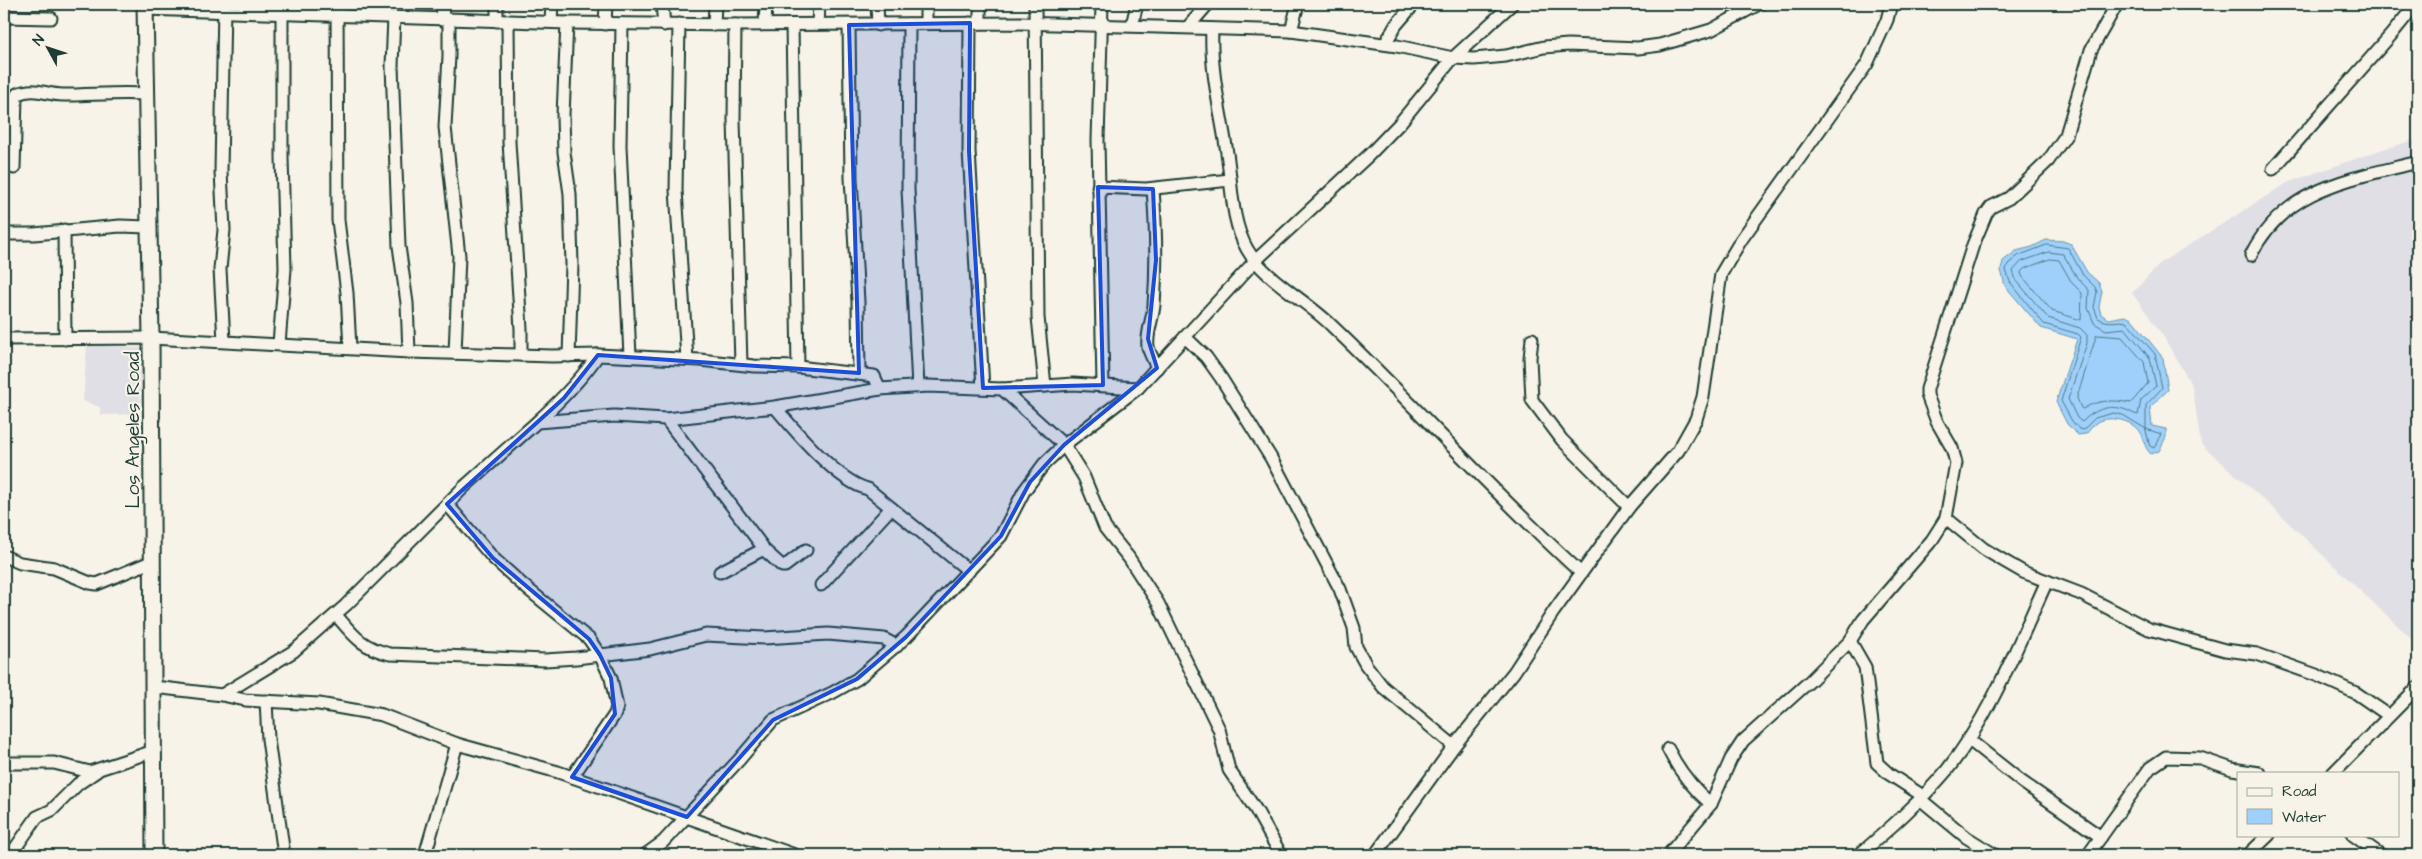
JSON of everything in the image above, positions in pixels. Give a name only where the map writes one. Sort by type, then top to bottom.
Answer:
[{"type":"main road","name":"Los Angeles Road","points":[[144,6],[151,338],[154,855]]},
{"type":"street","points":[[388,4],[391,17],[399,246],[407,303],[409,352]]},
{"type":"street","points":[[443,4],[445,20],[444,127],[458,256],[455,353]]},
{"type":"street","points":[[498,4],[502,21],[512,166],[521,355]]},
{"type":"street","points":[[551,22],[552,4]]},
{"type":"street","points":[[605,24],[606,4]]},
{"type":"street","points":[[662,4],[664,25]]},
{"type":"street","points":[[714,25],[715,4]]},
{"type":"street","points":[[765,24],[766,4]]},
{"type":"street","points":[[818,24],[819,4]]},
{"type":"street","points":[[877,4],[878,25]]},
{"type":"street","points":[[926,4],[926,24]]},
{"type":"street","points":[[980,4],[975,23],[969,151],[983,388]]},
{"type":"street","points":[[1035,4],[1038,317],[1045,386]]},
{"type":"street","points":[[1102,4],[1098,187],[1103,385]]},
{"type":"street","points":[[1132,25],[1137,4]]},
{"type":"street","points":[[1188,27],[1208,4]]},
{"type":"street","points":[[1291,31],[1298,4]]},
{"type":"street","points":[[1385,44],[1396,25],[1414,4]]},
{"type":"street","points":[[645,855],[663,842],[687,817],[774,720],[857,679],[897,646],[1001,536],[1030,482],[1064,445],[1138,388],[1254,262],[1370,155],[1454,58],[1512,4]]},
{"type":"street","points":[[144,6],[337,9],[391,17],[605,24],[1101,24],[1291,31],[1385,44],[1454,58],[1506,56],[1544,47],[1568,45],[1638,48],[1660,45],[1711,30],[1759,4]]},
{"type":"street","points":[[1376,855],[1454,746],[1514,672],[1581,573],[1629,507],[1678,451],[1696,419],[1707,375],[1721,274],[1741,240],[1867,64],[1888,20],[1891,4]]},
{"type":"street","points":[[1668,855],[1711,804],[1731,759],[1742,741],[1810,682],[1850,641],[1864,620],[1932,540],[1946,518],[1956,463],[1952,448],[1937,422],[1927,395],[1973,245],[1988,210],[2009,198],[2048,161],[2060,146],[2066,134],[2091,50],[2116,4]]},
{"type":"street","points":[[2273,169],[2391,36],[2416,4]]},
{"type":"street","points":[[224,8],[221,172],[224,230],[220,269],[224,340]]},
{"type":"street","points":[[279,344],[285,269],[282,8]]},
{"type":"street","points":[[337,9],[338,220],[347,293],[350,348]]},
{"type":"street","points":[[4,17],[51,18]]},
{"type":"street","points":[[566,23],[563,110],[572,265],[569,356]]},
{"type":"street","points":[[622,24],[620,146],[630,356]]},
{"type":"street","points":[[679,24],[676,190],[687,359]]},
{"type":"street","points":[[909,24],[908,189],[918,387]]},
{"type":"street","points":[[735,25],[734,120],[741,364]]},
{"type":"street","points":[[792,25],[798,367]]},
{"type":"street","points":[[849,25],[852,188],[858,302],[859,373]]},
{"type":"street","points":[[1212,29],[1213,63],[1230,180],[1240,233],[1254,262],[1327,320],[1450,441],[1534,530],[1581,573]]},
{"type":"street","points":[[14,168],[17,94],[32,89],[60,95],[114,92],[146,94]]},
{"type":"street","points":[[2251,255],[2260,236],[2277,216],[2315,191],[2418,162]]},
{"type":"street","points":[[1098,187],[1153,189],[1230,180]]},
{"type":"street","points":[[1153,189],[1157,234],[1156,267],[1153,319],[1148,347],[1157,368]]},
{"type":"street","points":[[4,234],[34,234],[120,226],[148,227]]},
{"type":"street","points":[[64,230],[65,339]]},
{"type":"street","points":[[1185,337],[1206,357],[1221,378],[1276,466],[1340,588],[1354,628],[1356,647],[1366,665],[1383,687],[1454,746]]},
{"type":"street","points":[[4,339],[151,338],[224,340],[409,352],[598,355],[687,359],[761,367],[798,367],[859,373],[874,376],[880,389]]},
{"type":"street","points":[[1532,339],[1530,358],[1532,400],[1562,440],[1629,507]]},
{"type":"street","points":[[222,695],[294,651],[336,615],[493,460],[570,392],[598,355]]},
{"type":"street","points":[[537,422],[614,416],[666,419],[775,407],[880,389],[918,387],[1002,389],[1103,385],[1138,388]]},
{"type":"street","points":[[1002,389],[1064,445],[1084,478],[1105,528],[1130,558],[1158,603],[1219,729],[1229,770],[1256,810],[1281,855]]},
{"type":"street","points":[[775,407],[840,475],[858,486],[868,489],[969,571]]},
{"type":"street","points":[[666,419],[762,548],[782,566],[785,566],[806,550]]},
{"type":"street","points":[[447,504],[493,558],[589,639],[600,655],[610,678],[617,707],[605,730],[572,777]]},
{"type":"street","points":[[821,585],[891,508]]},
{"type":"street","points":[[1946,518],[1990,553],[2024,572],[2082,594],[2149,630],[2225,650],[2256,654],[2316,675],[2356,692],[2388,716]]},
{"type":"street","points":[[720,572],[762,548]]},
{"type":"street","points":[[4,556],[20,563],[54,568],[90,583],[97,584],[153,561]]},
{"type":"street","points":[[1859,855],[1921,798],[1946,770],[1968,739],[2008,666],[2047,581]]},
{"type":"street","points":[[336,615],[359,642],[372,650],[390,654],[545,660],[650,650],[706,635],[764,638],[828,634],[884,639],[897,646]]},
{"type":"street","points":[[1850,641],[1865,667],[1877,763],[1921,798],[1951,826],[1995,855]]},
{"type":"street","points":[[154,687],[266,701],[319,704],[382,715],[457,744],[527,762],[795,855]]},
{"type":"street","points":[[2334,772],[2418,687]]},
{"type":"street","points":[[266,701],[268,739],[284,855]]},
{"type":"street","points":[[1968,739],[2022,782],[2100,837]]},
{"type":"street","points":[[425,855],[457,744]]},
{"type":"street","points":[[1668,748],[1682,774],[1694,789],[1711,804]]},
{"type":"street","points":[[4,763],[54,763],[90,772],[154,751]]},
{"type":"street","points":[[2088,855],[2150,768],[2166,757],[2200,758],[2232,769],[2252,772]]},
{"type":"street","points":[[4,854],[14,850],[37,817],[52,810],[73,789],[97,771]]},
{"type":"street","points":[[2248,855],[2268,836]]},
{"type":"street","points":[[2354,836],[2381,855]]},
{"type":"highlighted area","points":[[970,23],[969,151],[983,388],[1103,385],[1098,187],[1153,189],[1156,260],[1148,339],[1157,368],[1064,445],[1030,482],[1001,536],[906,637],[857,679],[773,720],[687,817],[572,777],[615,714],[611,678],[600,655],[589,639],[493,558],[447,504],[564,398],[598,355],[859,373],[849,25]]},
{"type":"shaded area","points":[[2418,139],[2418,645],[2275,510],[2201,444],[2192,386],[2163,336],[2132,293],[2162,262],[2287,183],[2383,149]]},
{"type":"shaded area","points":[[87,345],[143,348],[139,414],[100,415],[100,407],[83,401]]},
{"type":"water","points":[[2046,240],[2063,241],[2071,244],[2087,272],[2099,283],[2102,291],[2099,307],[2101,314],[2108,319],[2125,316],[2132,319],[2163,358],[2168,390],[2150,407],[2152,426],[2166,429],[2166,437],[2159,451],[2151,454],[2137,429],[2121,420],[2102,420],[2097,422],[2086,434],[2078,435],[2067,424],[2056,402],[2077,339],[2041,328],[2005,286],[2001,270],[2003,261],[2016,251],[2032,247]]}]
